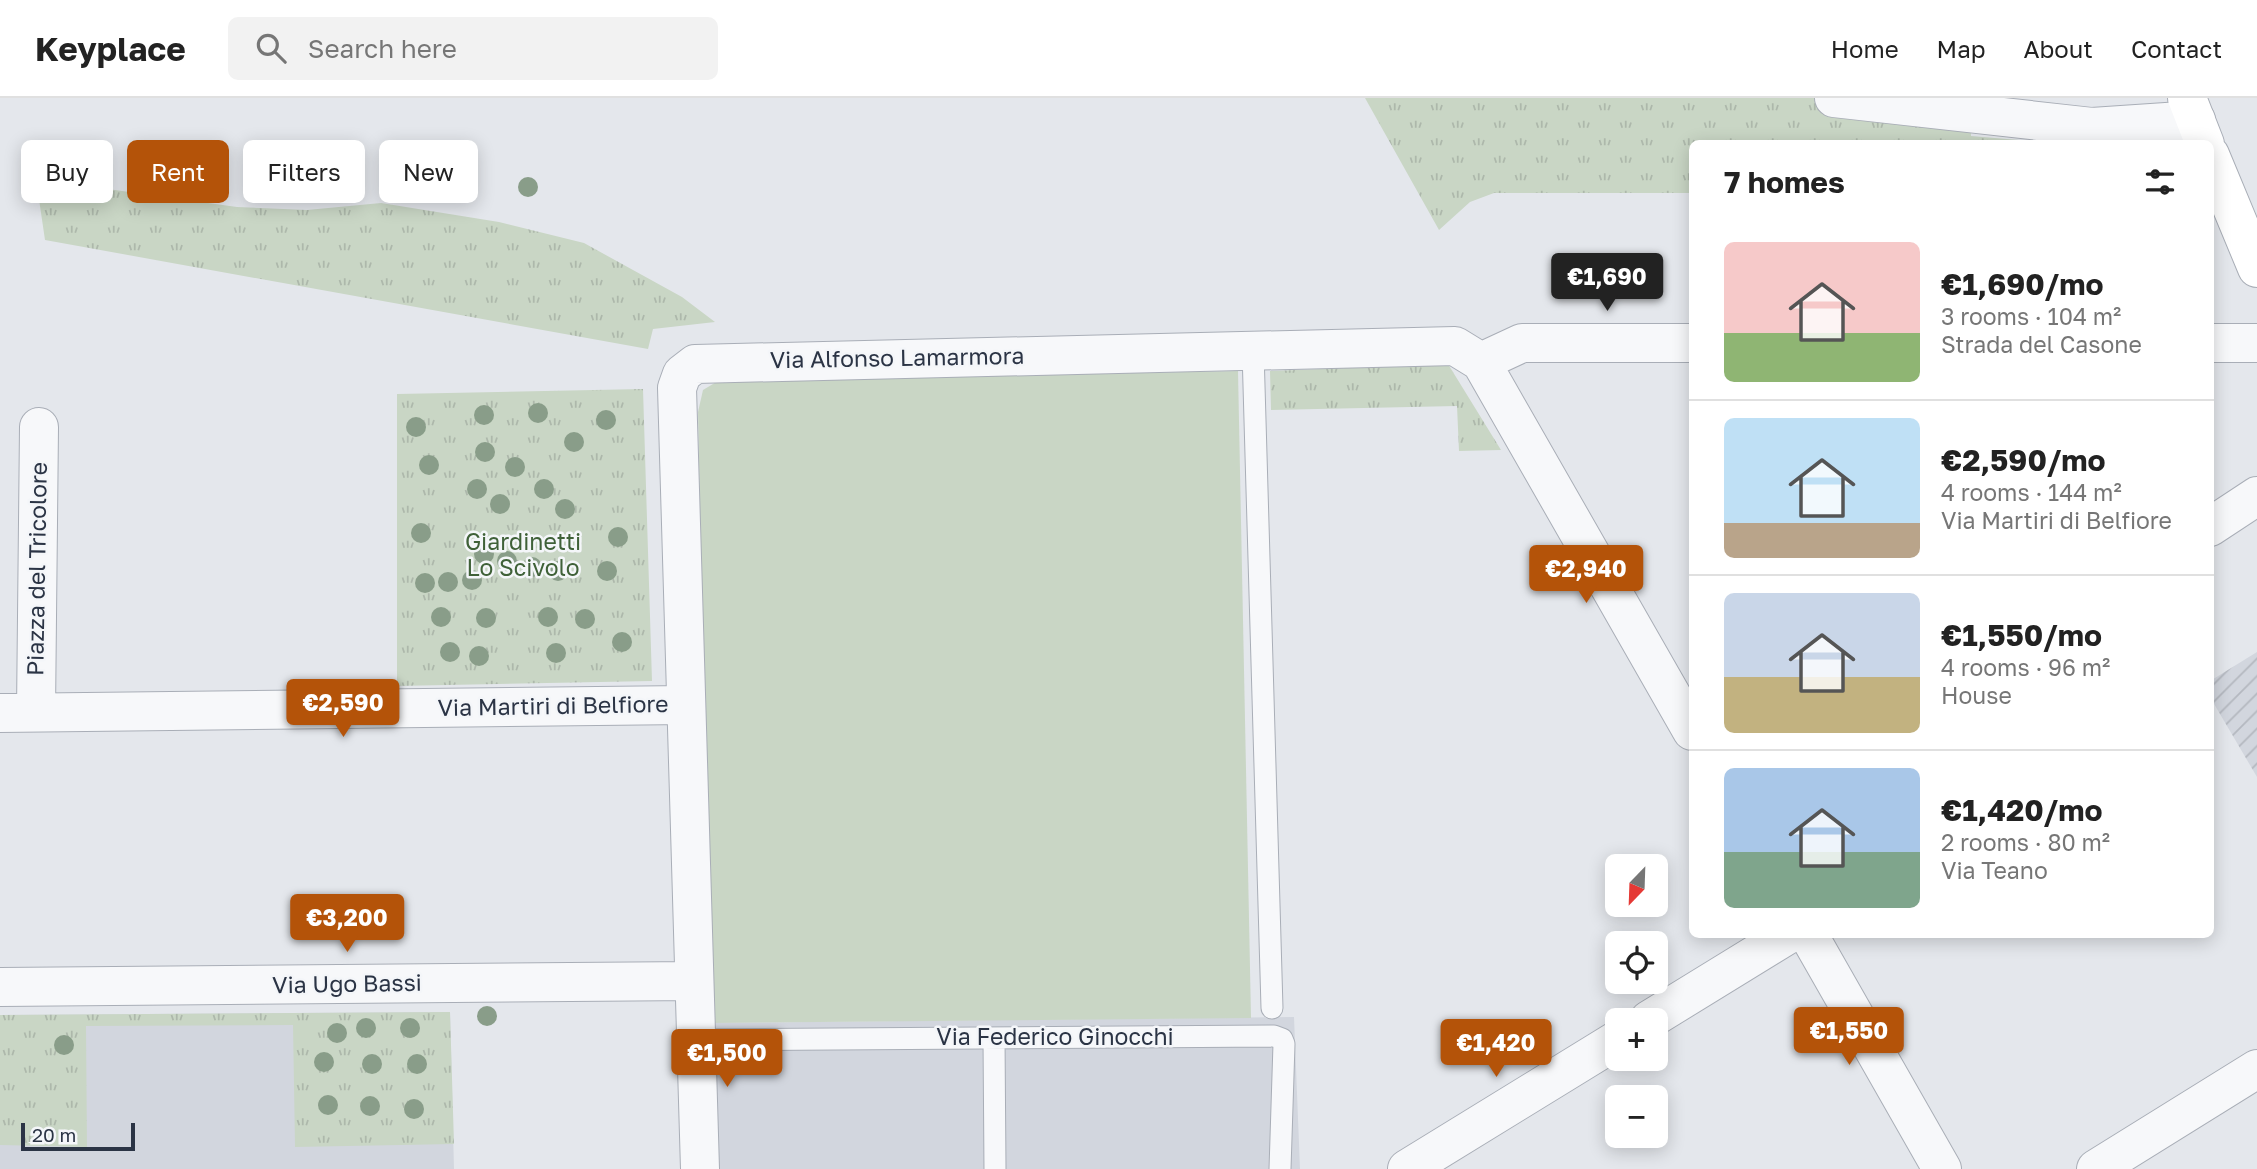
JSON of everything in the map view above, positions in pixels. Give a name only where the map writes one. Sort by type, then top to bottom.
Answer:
[{"type":"street","points":[[1833,98],[2092,127],[2196,121]]},
{"type":"street","points":[[2214,165],[2257,268]]},
{"type":"street","points":[[1689,343],[1522,343],[1482,362],[1689,726]]},
{"type":"street","points":[[2214,343],[2257,343]]},
{"type":"street","name":"Via Alfonso Lamarmora","points":[[700,1169],[677,388],[682,374],[690,366],[719,361],[1455,346],[1482,362]]},
{"type":"street","name":"Piazza del Tricolore","points":[[18,712],[39,427]]},
{"type":"street","points":[[2214,524],[2257,496]]},
{"type":"street","name":"Via Martiri di Belfiore","points":[[18,712],[686,705]]},
{"type":"street","points":[[1668,1008],[1782,938]]},
{"type":"street","points":[[1810,938],[1942,1169]]},
{"type":"street","name":"Via Ugo Bassi","points":[[0,987],[694,981]]},
{"type":"street","points":[[1407,1169],[1605,1047]]},
{"type":"street","points":[[2096,1169],[2257,1069]]},
{"type":"lane","points":[[1253,351],[1272,1008]]},
{"type":"lane","name":"Via Federico Ginocchi","points":[[696,1040],[1279,1037],[1284,1044],[1280,1169]]},
{"type":"lane","points":[[995,1038],[995,1169]]},
{"type":"shaded area","points":[[2257,652],[2257,777],[2214,704],[2214,679]]},
{"type":"shaded area","points":[[450,1012],[454,1169],[0,1169],[0,1015]]},
{"type":"shaded area","points":[[1294,1017],[1300,1169],[715,1169],[710,1023]]},
{"type":"green space","points":[[1365,98],[1970,98],[1971,136],[2019,140],[1689,140],[1689,193],[1494,193],[1470,202],[1439,230]]},
{"type":"green space","points":[[113,190],[127,192],[127,203],[208,203],[307,210],[381,203],[499,222],[584,243],[682,297],[715,322],[653,329],[648,349],[45,240],[40,203],[113,203]]},
{"type":"green space","points":[[1448,364],[1501,450],[1459,451],[1457,406],[1271,410],[1270,371]]},
{"type":"green space","points":[[1238,371],[1251,1018],[710,1023],[698,412],[703,390],[718,381]]},
{"type":"green space","name":"Giardinetti Lo Scivolo","points":[[643,389],[652,681],[397,686],[397,394]]},
{"type":"green space","points":[[450,1012],[454,1144],[295,1147],[293,1025],[86,1026],[87,1147],[0,1145],[0,1015]]}]
